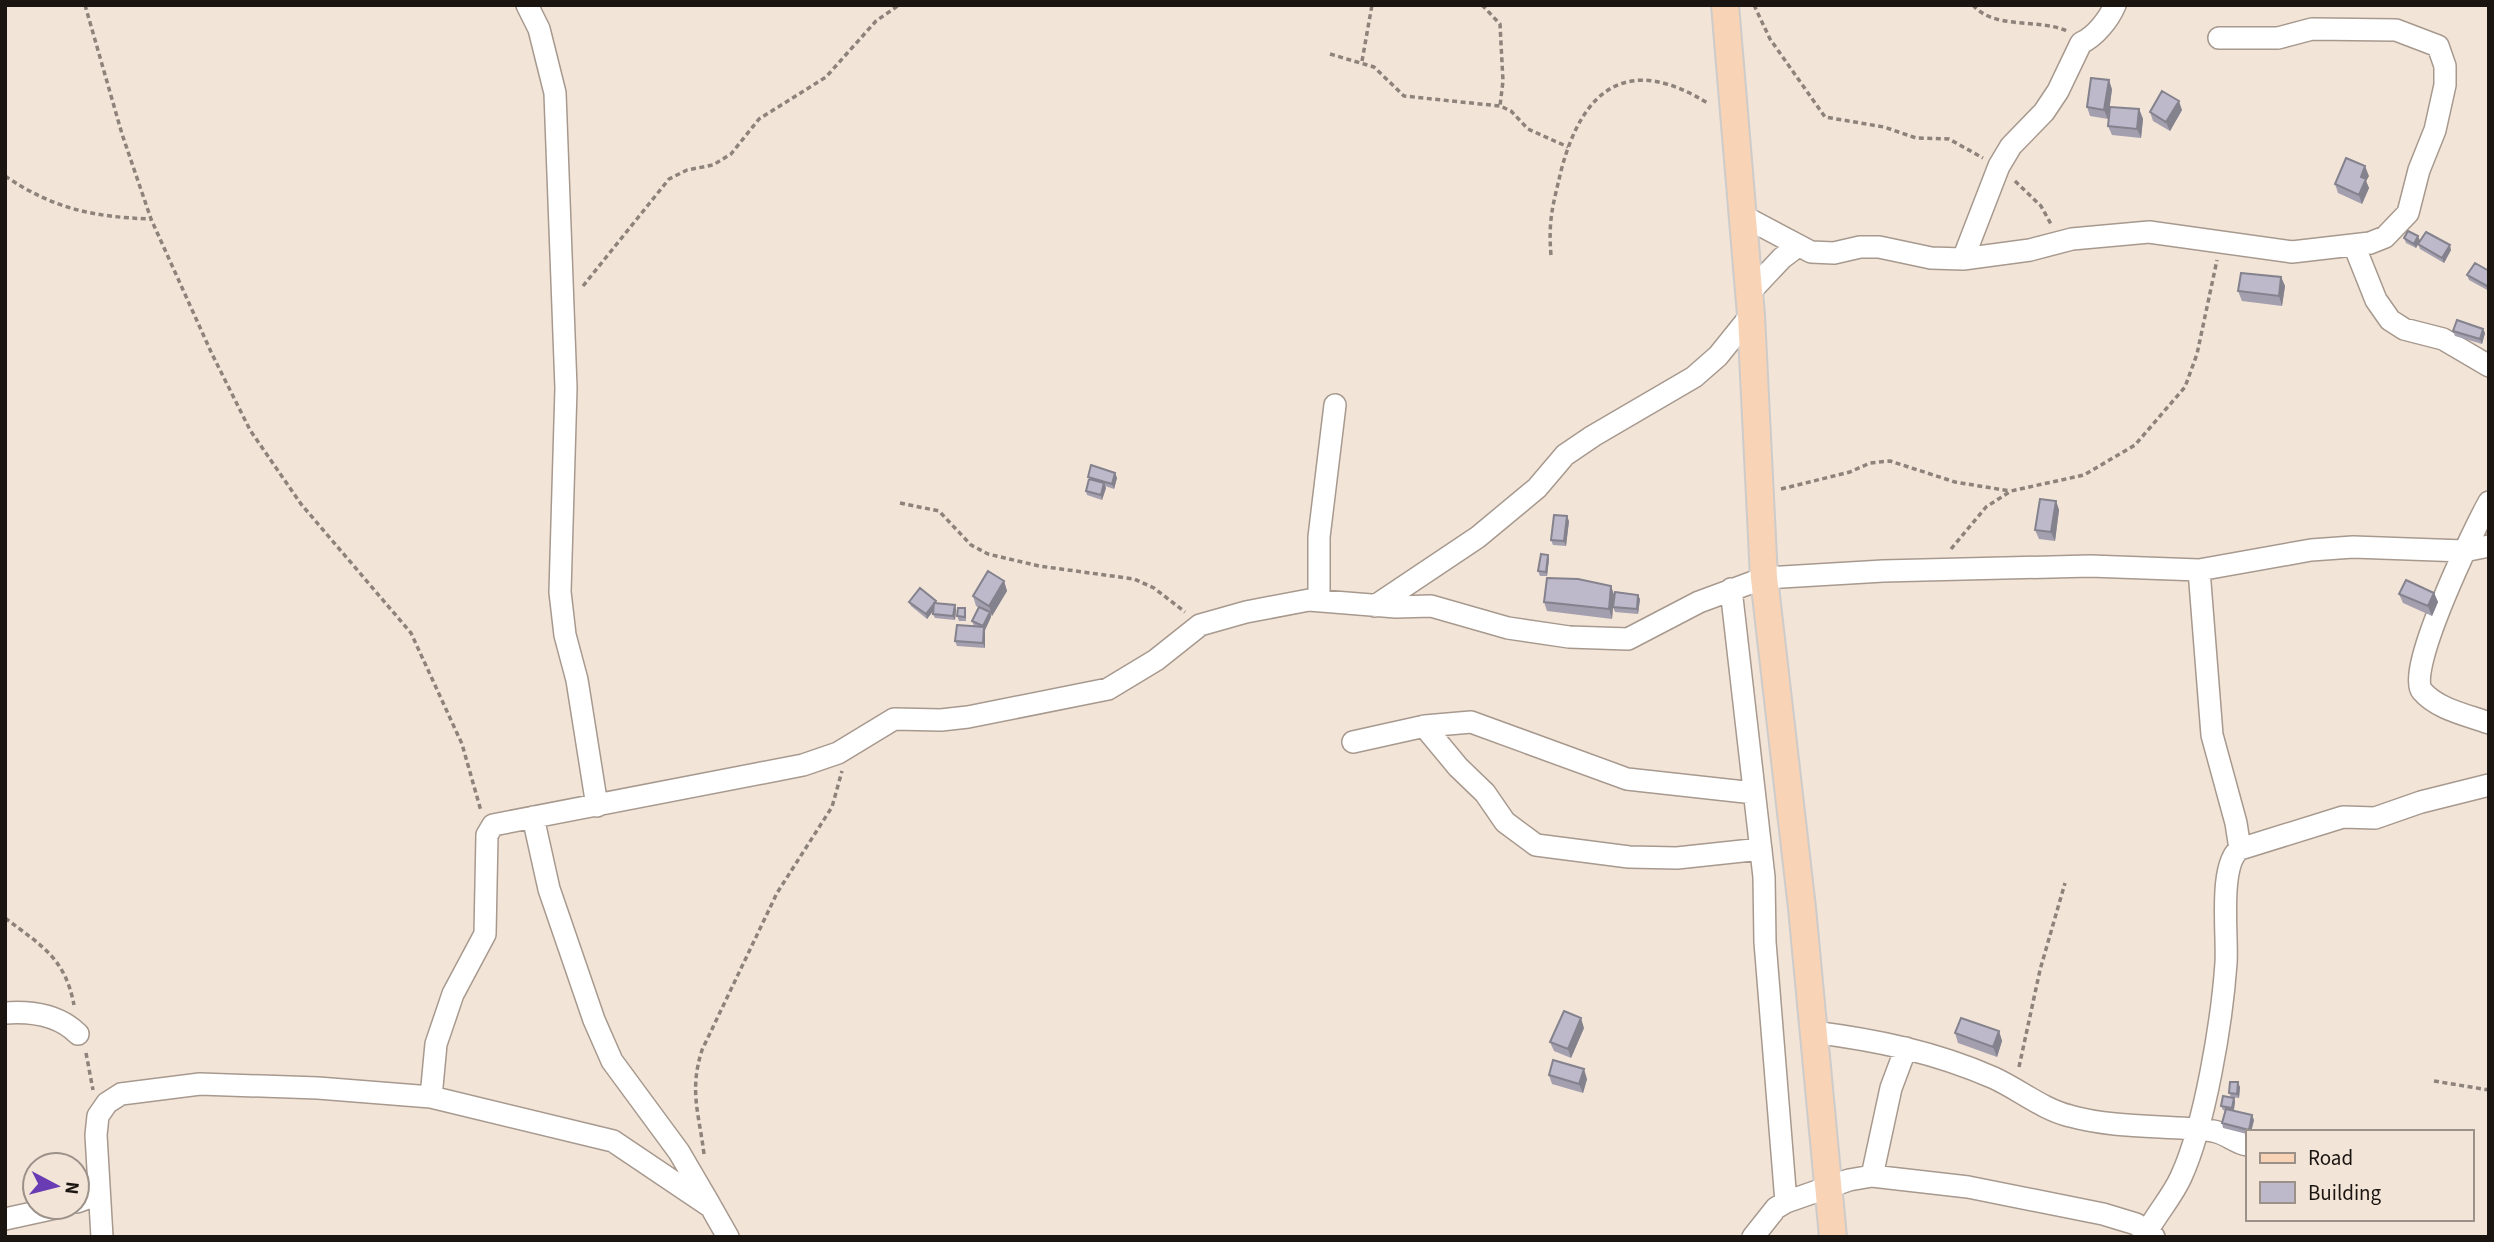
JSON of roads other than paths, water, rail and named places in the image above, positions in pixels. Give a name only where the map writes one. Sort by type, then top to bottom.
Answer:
[{"type":"main road","points":[[1725,5],[1750,304],[1762,493],[1764,578],[1833,1237]]},
{"type":"street","points":[[527,5],[539,29],[555,93],[566,388],[560,592],[565,635],[577,680],[597,806]]},
{"type":"street","points":[[1962,259],[1999,166],[2011,146],[2044,112],[2058,91],[2081,43],[2088,40],[2106,20],[2115,5]]},
{"type":"street","points":[[1743,216],[1811,252],[1834,253],[1860,247],[1879,247],[1931,258],[1962,259],[2029,250],[2062,241],[2149,232],[2292,252],[2354,245],[2385,237],[2408,213],[2419,170],[2435,130],[2445,85],[2442,51],[2430,42],[2396,30],[2312,29],[2278,38],[2220,38]]},
{"type":"street","points":[[2354,245],[2376,300],[2390,320],[2404,329],[2443,340],[2489,366]]},
{"type":"street","points":[[1375,606],[1499,522],[1537,488],[1565,456],[1584,442],[1694,377],[1718,356],[1782,258],[1798,246]]},
{"type":"street","points":[[1319,600],[1319,537],[1335,405]]},
{"type":"street","points":[[2489,502],[2464,551],[2430,633],[2418,680],[2422,691],[2440,705],[2489,723]]},
{"type":"street","points":[[431,1097],[436,1044],[449,1006],[485,934],[493,827],[529,817],[803,765],[825,759],[894,719],[941,720],[968,717],[1108,689],[1156,660],[1200,625],[1246,611],[1319,600],[1375,606],[1431,606],[1535,632],[1591,639],[1628,639],[1731,589],[1764,578],[2090,566],[2199,569],[2311,550],[2353,547],[2464,551],[2489,546]]},
{"type":"street","points":[[1753,1237],[1776,1208],[1786,1202],[1872,1176],[1968,1187],[2114,1217],[2151,1234],[2182,1175],[2196,1132],[2223,989],[2230,863],[2239,849],[2236,823],[2213,735],[2199,569]]},
{"type":"street","points":[[1731,589],[1755,793],[1786,1202]]},
{"type":"street","points":[[1353,742],[1423,726],[1471,722],[1627,779],[1755,793]]},
{"type":"street","points":[[1423,726],[1458,767],[1485,793],[1505,822],[1536,845],[1605,855],[1665,858],[1760,849]]},
{"type":"street","points":[[2239,849],[2343,817],[2375,818],[2421,802],[2489,785]]},
{"type":"street","points":[[529,817],[549,889],[594,1020],[612,1061],[692,1172],[728,1237]]},
{"type":"street","points":[[5,1013],[47,1016],[65,1021],[79,1034]]},
{"type":"street","points":[[1813,1032],[1867,1038],[1945,1058],[2011,1087],[2048,1109],[2071,1116],[2196,1132],[2218,1132],[2246,1145]]},
{"type":"street","points":[[1872,1176],[1891,1088],[1906,1048]]},
{"type":"street","points":[[102,1237],[96,1135],[98,1116],[107,1103],[121,1094],[200,1084],[318,1088],[431,1097],[613,1141],[711,1207]]},
{"type":"street","points":[[91,1197],[99,1194]]}]
